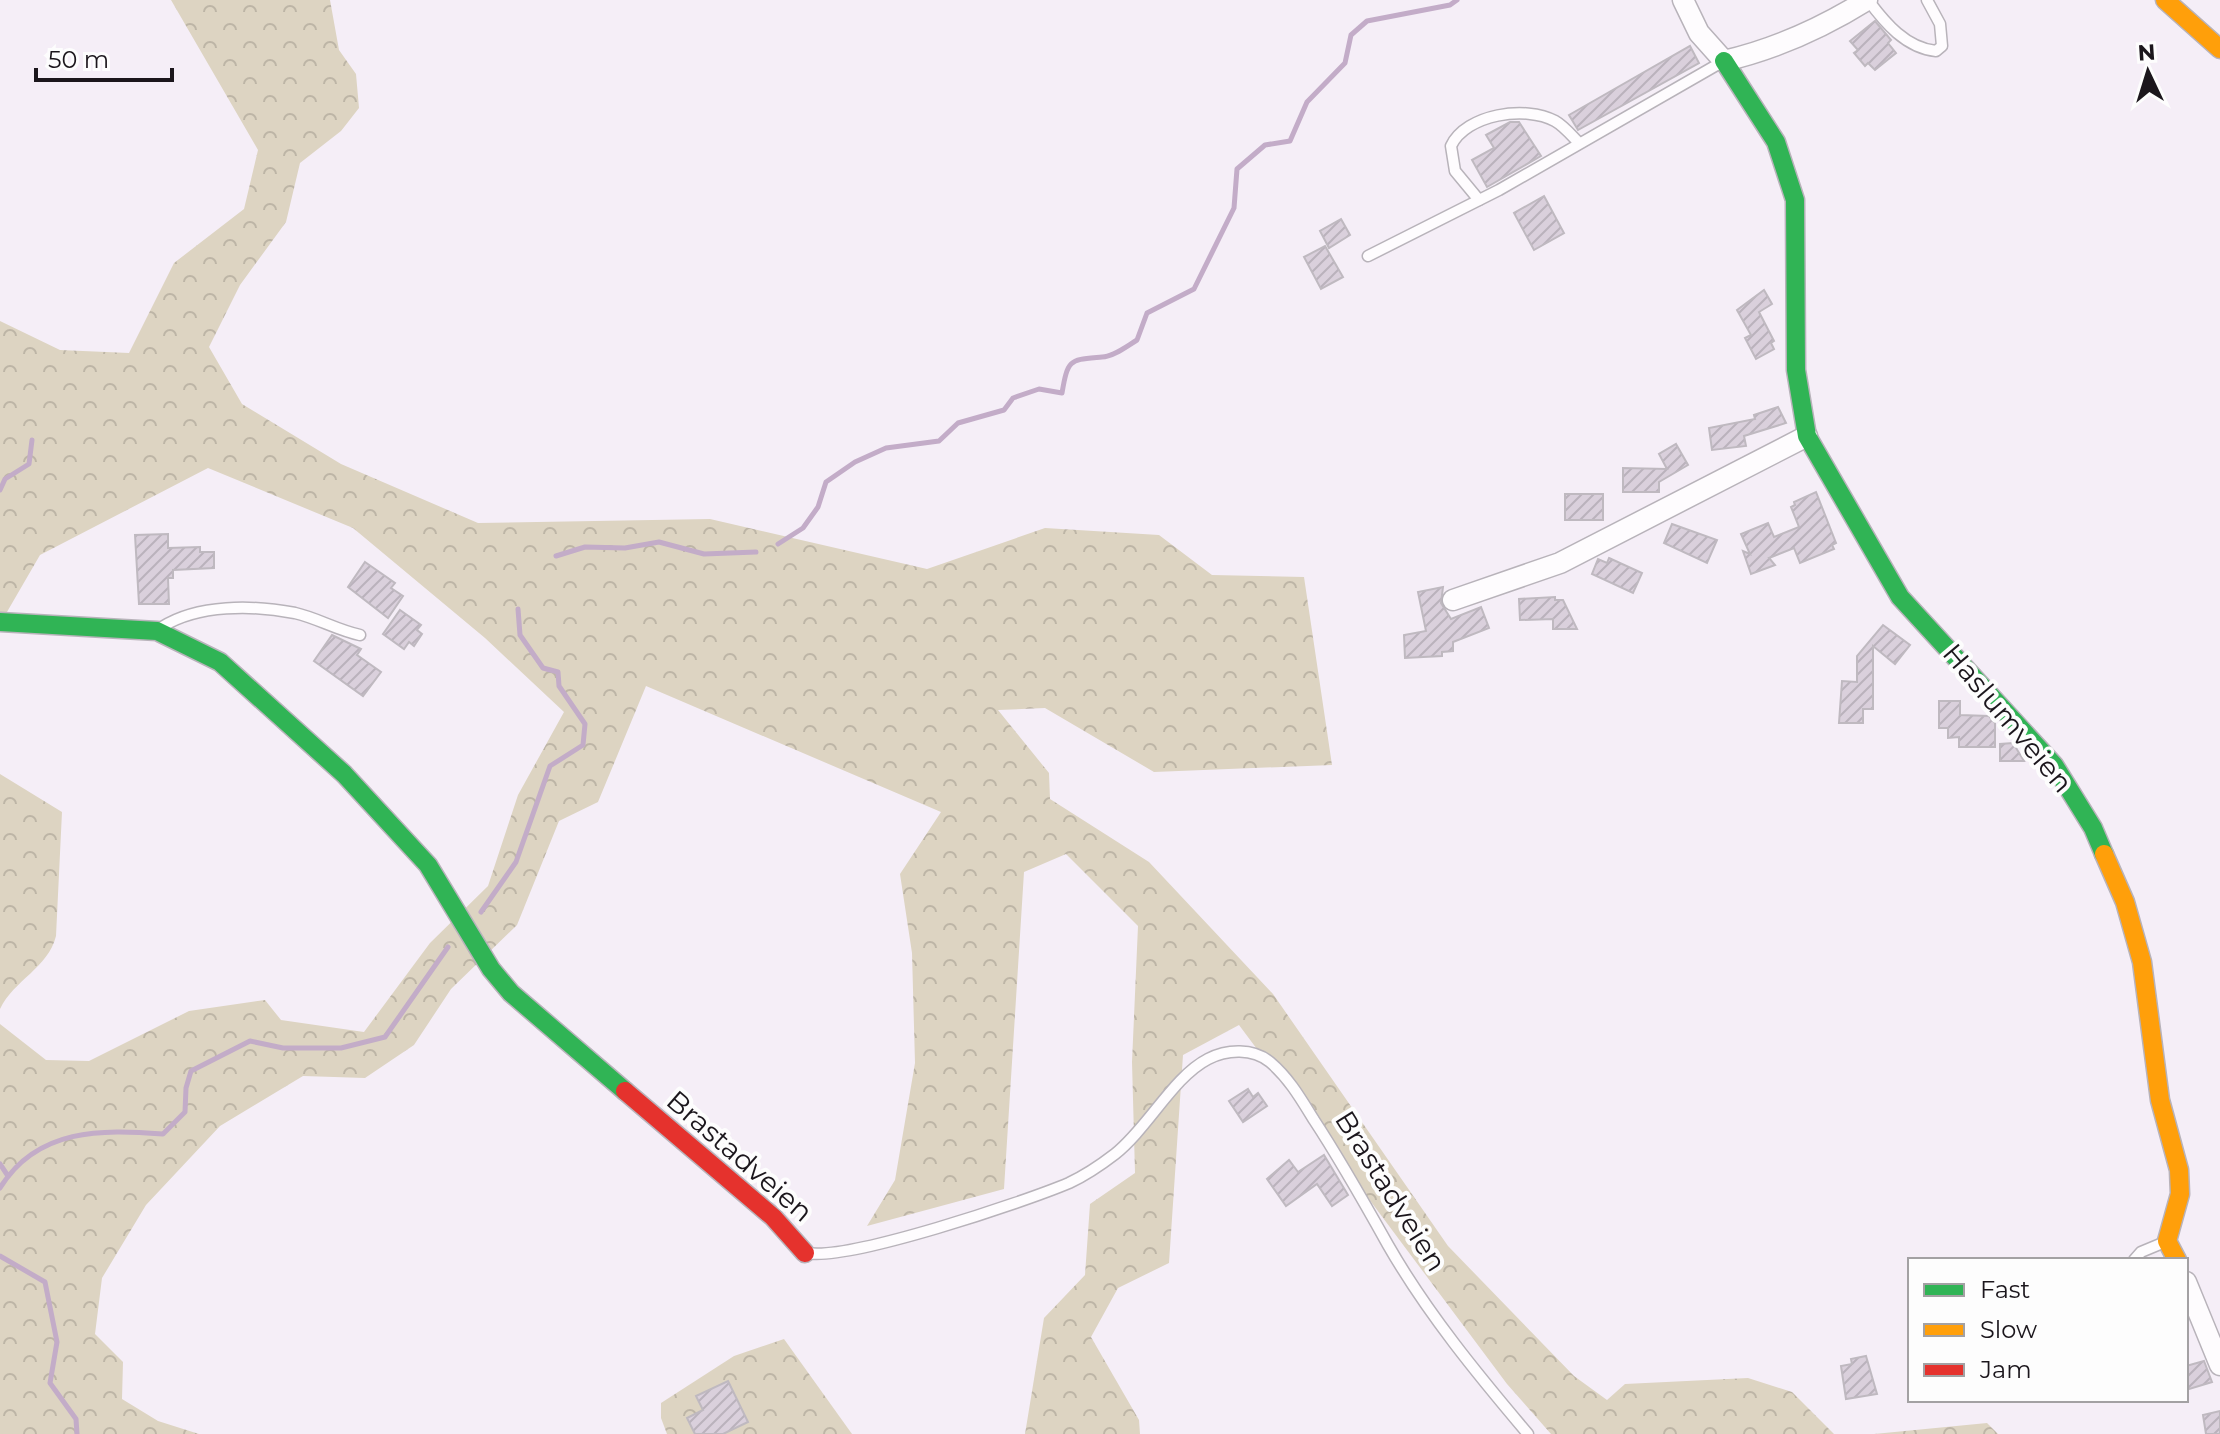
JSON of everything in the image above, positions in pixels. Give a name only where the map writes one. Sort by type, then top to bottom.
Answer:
[{"type":"street","points":[[1683,0],[1699,33],[1724,61],[1794,40],[1868,0]]},
{"type":"street","points":[[2165,0],[2220,49]]},
{"type":"street","name":"Haslumveien","points":[[1724,61],[1776,142],[1795,200],[1796,370],[1807,436],[1900,597],[1987,688],[2054,765],[2107,856],[2142,962],[2157,1087],[2179,1170],[2180,1194],[2167,1241]]},
{"type":"street","points":[[1453,600],[1560,563],[1807,436]]},
{"type":"street","name":"Brastadveien","points":[[0,622],[157,631],[196,648],[235,673],[344,774],[428,865],[491,969],[511,993],[773,1217],[805,1253]]},
{"type":"street","points":[[2167,1241],[2176,1258]]},
{"type":"street","points":[[2188,1287],[2220,1365]]},
{"type":"lane","points":[[1868,0],[1891,28],[1915,47],[1936,51],[1942,46],[1943,34],[1927,0]]},
{"type":"lane","points":[[1368,256],[1479,200],[1703,70],[1724,61]]},
{"type":"lane","points":[[1479,200],[1451,162],[1451,146],[1464,129],[1497,116],[1540,116],[1558,123],[1579,143]]},
{"type":"lane","points":[[157,631],[188,613],[222,608],[293,613],[360,635]]},
{"type":"lane","name":"Brastadveien","points":[[805,1253],[855,1250],[1025,1200],[1073,1181],[1141,1132],[1194,1068],[1228,1052],[1247,1051],[1268,1060],[1288,1079],[1361,1191],[1398,1259],[1467,1362],[1528,1434]]},
{"type":"lane","points":[[2136,1258],[2141,1252],[2167,1241]]},
{"type":"green space","points":[[171,0],[330,0],[339,50],[356,74],[359,108],[341,131],[300,163],[286,222],[240,285],[209,347],[242,404],[341,464],[478,523],[710,519],[927,569],[1045,528],[1159,535],[1212,575],[1304,577],[1332,765],[1154,772],[1045,708],[998,710],[1049,773],[1050,799],[1149,862],[1273,994],[1448,1246],[1574,1376],[1607,1400],[1625,1384],[1748,1378],[1792,1392],[1834,1434],[1551,1434],[1507,1384],[1239,1025],[1183,1055],[1169,1263],[1118,1288],[1091,1337],[1139,1420],[1140,1434],[1025,1434],[1044,1318],[1085,1275],[1090,1204],[1135,1173],[1132,1062],[1138,926],[1066,854],[1024,872],[1004,1189],[867,1226],[895,1180],[915,1063],[912,953],[900,874],[941,812],[646,686],[598,802],[559,821],[517,925],[451,989],[414,1045],[365,1078],[303,1076],[220,1126],[146,1205],[102,1278],[95,1334],[123,1362],[122,1399],[158,1421],[199,1434],[0,1434],[0,1024],[46,1060],[89,1061],[189,1011],[265,1000],[281,1020],[364,1032],[430,943],[488,886],[518,795],[564,712],[485,638],[353,528],[208,468],[40,555],[0,624],[0,321],[60,350],[129,353],[174,263],[244,209],[258,150]]},
{"type":"green space","points":[[0,774],[62,812],[56,936],[46,957],[0,1009]]},
{"type":"green space","points":[[784,1339],[852,1434],[667,1434],[661,1418],[661,1403],[734,1356]]},
{"type":"green space","points":[[1987,1423],[1998,1434],[1874,1434]]},
{"type":"building","points":[[1875,21],[1891,40],[1888,43],[1896,53],[1875,70],[1868,63],[1865,66],[1854,53],[1858,50],[1850,41]]},
{"type":"building","points":[[1690,46],[1699,63],[1578,130],[1569,115]]},
{"type":"building","points":[[1510,122],[1519,122],[1541,156],[1487,187],[1472,160],[1494,148],[1486,135]]},
{"type":"building","points":[[1544,196],[1564,233],[1534,250],[1514,213]]},
{"type":"building","points":[[1341,219],[1350,235],[1329,248],[1320,231]]},
{"type":"building","points":[[1325,246],[1343,277],[1321,289],[1304,257]]},
{"type":"building","points":[[1764,290],[1772,304],[1759,312],[1774,341],[1771,343],[1774,349],[1756,359],[1745,338],[1751,335],[1737,310]]},
{"type":"building","points":[[1778,407],[1786,423],[1744,436],[1746,446],[1712,450],[1709,428],[1755,419],[1754,415]]},
{"type":"building","points":[[1676,444],[1688,465],[1659,482],[1659,492],[1623,492],[1623,468],[1667,469],[1659,454]]},
{"type":"building","points":[[1816,492],[1836,543],[1832,545],[1834,549],[1800,563],[1794,548],[1769,558],[1775,565],[1751,574],[1743,551],[1750,554],[1741,534],[1768,523],[1774,537],[1799,527],[1791,507],[1795,505],[1794,502]]},
{"type":"building","points":[[1565,494],[1603,494],[1603,520],[1565,520]]},
{"type":"building","points":[[1672,524],[1717,540],[1707,563],[1664,543]]},
{"type":"building","points":[[168,534],[168,548],[200,547],[200,552],[214,552],[214,568],[173,570],[173,578],[168,578],[169,604],[139,604],[135,535]]},
{"type":"building","points":[[1609,558],[1642,573],[1633,593],[1592,574],[1598,559],[1607,563]]},
{"type":"building","points":[[365,562],[395,583],[391,588],[403,596],[388,618],[348,587]]},
{"type":"building","points":[[1443,587],[1441,603],[1451,619],[1481,607],[1489,628],[1453,642],[1453,651],[1442,652],[1442,656],[1405,658],[1404,635],[1426,631],[1418,592]]},
{"type":"building","points":[[1555,597],[1555,600],[1563,600],[1577,629],[1553,629],[1553,619],[1520,620],[1519,599]]},
{"type":"building","points":[[400,610],[421,625],[417,630],[422,634],[414,646],[409,642],[404,649],[383,634]]},
{"type":"building","points":[[1883,625],[1910,645],[1895,664],[1873,646],[1873,709],[1863,709],[1863,723],[1839,723],[1842,681],[1857,682],[1857,656]]},
{"type":"building","points":[[332,635],[361,649],[357,655],[381,672],[363,696],[314,661]]},
{"type":"building","points":[[1939,701],[1960,701],[1960,715],[1989,716],[1995,723],[1995,747],[1959,747],[1959,737],[1948,738],[1948,728],[1939,728]]},
{"type":"building","points":[[2013,743],[2024,761],[2000,761],[2000,744]]},
{"type":"building","points":[[1248,1089],[1253,1097],[1258,1093],[1267,1106],[1243,1122],[1229,1101]]},
{"type":"building","points":[[1324,1155],[1348,1195],[1332,1206],[1317,1184],[1286,1206],[1267,1179],[1289,1160],[1298,1172]]},
{"type":"building","points":[[1866,1356],[1877,1394],[1846,1399],[1841,1366],[1852,1364],[1851,1359]]},
{"type":"building","points":[[2204,1361],[2212,1382],[2188,1389],[2188,1365]]},
{"type":"building","points":[[728,1381],[748,1422],[723,1434],[695,1434],[687,1418],[703,1410],[696,1396]]},
{"type":"building","points":[[2220,1411],[2220,1434],[2206,1434],[2203,1415]]},
{"type":"waterway","points":[[778,544],[803,528],[818,507],[826,482],[855,462],[886,448],[939,441],[958,423],[1004,410],[1013,398],[1039,389],[1062,393],[1066,373],[1072,363],[1106,357],[1137,340],[1147,313],[1194,289],[1234,208],[1237,169],[1265,145],[1290,141],[1307,102],[1345,63],[1351,35],[1367,21],[1450,5],[1457,0]]},
{"type":"waterway","points":[[0,490],[5,479],[29,464],[32,440]]},
{"type":"waterway","points":[[556,556],[585,547],[625,548],[659,542],[704,554],[756,552]]},
{"type":"waterway","points":[[481,912],[516,862],[550,766],[583,745],[585,724],[559,686],[558,672],[543,668],[520,635],[518,609]]},
{"type":"waterway","points":[[0,1188],[15,1168],[52,1143],[94,1133],[163,1134],[185,1112],[186,1088],[191,1071],[250,1041],[283,1048],[341,1048],[385,1037],[448,947]]},
{"type":"waterway","points":[[0,1164],[8,1176]]},
{"type":"waterway","points":[[0,1256],[45,1282],[57,1342],[50,1383],[76,1419],[77,1434]]},
{"type":"traffic: fast","points":[[1724,61],[1776,142],[1795,200],[1796,370],[1807,436],[1900,597],[2054,765],[2093,828],[2104,854]]},
{"type":"traffic: fast","points":[[0,622],[157,631],[220,662],[344,774],[428,865],[491,969],[511,993],[625,1091]]},
{"type":"traffic: slow","points":[[2165,0],[2220,49]]},
{"type":"traffic: slow","points":[[2104,854],[2125,902],[2142,962],[2160,1100],[2179,1170],[2180,1194],[2167,1241],[2176,1258]]},
{"type":"traffic: jam","points":[[625,1091],[773,1217],[805,1253]]}]
